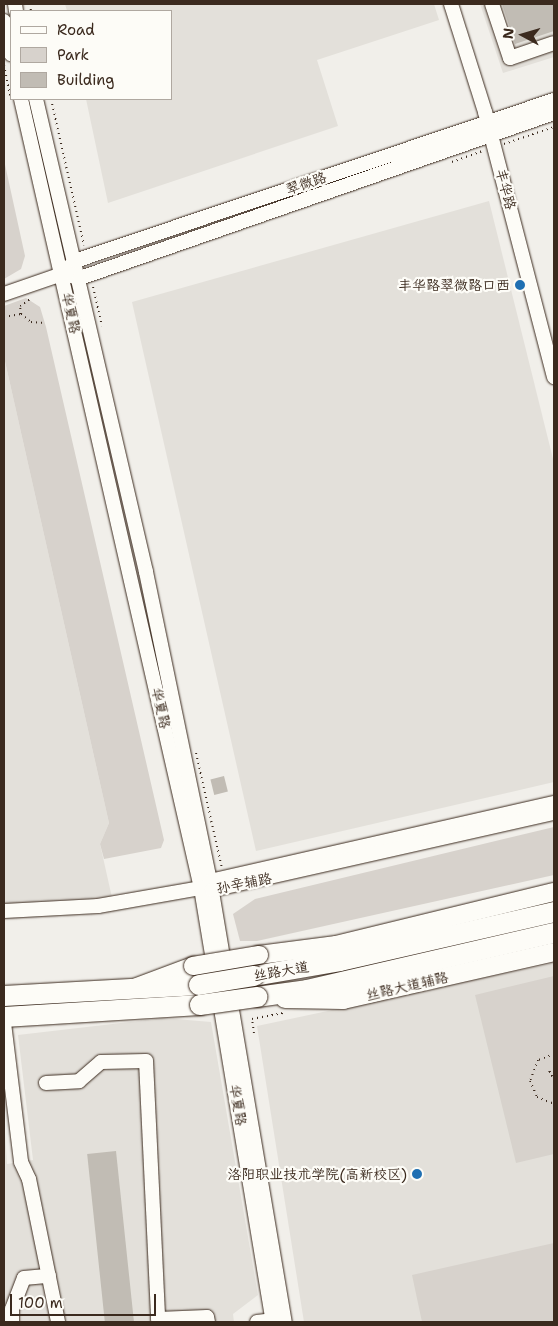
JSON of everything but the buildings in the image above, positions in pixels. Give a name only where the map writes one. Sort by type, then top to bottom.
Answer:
[{"type":"highway","name":"丝路大道","points":[[4,1017],[199,995],[254,976],[338,953],[554,912]]},
{"type":"highway","name":"丝路大道","points":[[4,996],[129,990],[257,998],[344,982],[554,934]]},
{"type":"main road","points":[[129,990],[192,966],[259,955],[338,953],[554,892]]},
{"type":"main road","name":"丝路大道辅路","points":[[257,998],[343,1000],[554,952]]},
{"type":"street","name":"丰华路","points":[[451,4],[493,127],[554,377]]},
{"type":"street","name":"丰华路","points":[[458,4],[554,351]]},
{"type":"street","points":[[492,4],[510,58],[554,43]]},
{"type":"street","points":[[4,21],[10,49]]},
{"type":"street","name":"华夏路","points":[[21,100],[208,886]]},
{"type":"street","name":"华夏路","points":[[36,100],[80,278],[208,886],[279,1321]]},
{"type":"street","name":"翠微路","points":[[80,278],[493,127],[554,100]]},
{"type":"street","name":"翠微路","points":[[4,294],[62,274],[75,261],[493,127],[554,113]]},
{"type":"street","points":[[62,274],[80,278]]},
{"type":"street","name":"孙辛辅路","points":[[208,886],[554,803]]},
{"type":"street","name":"孙辛辅路","points":[[208,886],[554,813]]},
{"type":"street","points":[[4,912],[98,906],[208,886]]},
{"type":"street","points":[[4,1023],[21,1162],[29,1179],[58,1322]]},
{"type":"street","points":[[46,1083],[79,1081],[102,1062],[146,1061],[158,1319],[207,1317],[208,1322]]},
{"type":"street","points":[[12,1322],[12,1309],[24,1278],[49,1276]]},
{"type":"street","points":[[257,1322],[279,1321]]},
{"type":"path","points":[[4,65],[10,93]]},
{"type":"path","points":[[20,314],[20,306],[30,299]]},
{"type":"path","points":[[4,317],[20,314],[31,322],[44,323]]},
{"type":"path","points":[[252,1019],[254,1033]]},
{"type":"path","points":[[554,1054],[538,1060],[530,1081],[537,1096],[554,1104]]},
{"type":"shaded area","points":[[65,4],[434,4],[439,20],[317,60],[338,126],[108,203],[86,100],[172,100],[172,10],[67,10]]},
{"type":"shaded area","points":[[480,4],[554,4],[554,57],[503,73]]},
{"type":"shaded area","points":[[489,201],[554,463],[554,782],[256,851],[132,302]]},
{"type":"shaded area","points":[[4,357],[109,823],[100,844],[115,911],[4,919]]},
{"type":"shaded area","name":"洛阳职业技术学院(高新校区)","points":[[554,963],[554,1322],[304,1322],[257,1026]]},
{"type":"shaded area","points":[[164,1018],[211,1022],[258,1295],[233,1314],[234,1322],[4,1322],[4,1116],[7,1164],[33,1160],[18,1035]]},
{"type":"green space","points":[[4,160],[25,256],[21,269],[4,279]]},
{"type":"green space","points":[[26,298],[40,307],[46,327],[164,840],[161,848],[104,859],[100,844],[109,823],[4,357],[4,306]]},
{"type":"green space","points":[[554,827],[554,875],[257,941],[240,941],[233,914],[255,899]]},
{"type":"green space","points":[[554,976],[554,1154],[516,1163],[475,995]]},
{"type":"green space","points":[[554,1243],[554,1322],[422,1322],[412,1275]]},
{"type":"place","name":"丰华路翠微路口西","points":[[520,285]]},
{"type":"place","name":"洛阳职业技术学院(高新校区)","points":[[417,1174]]}]
